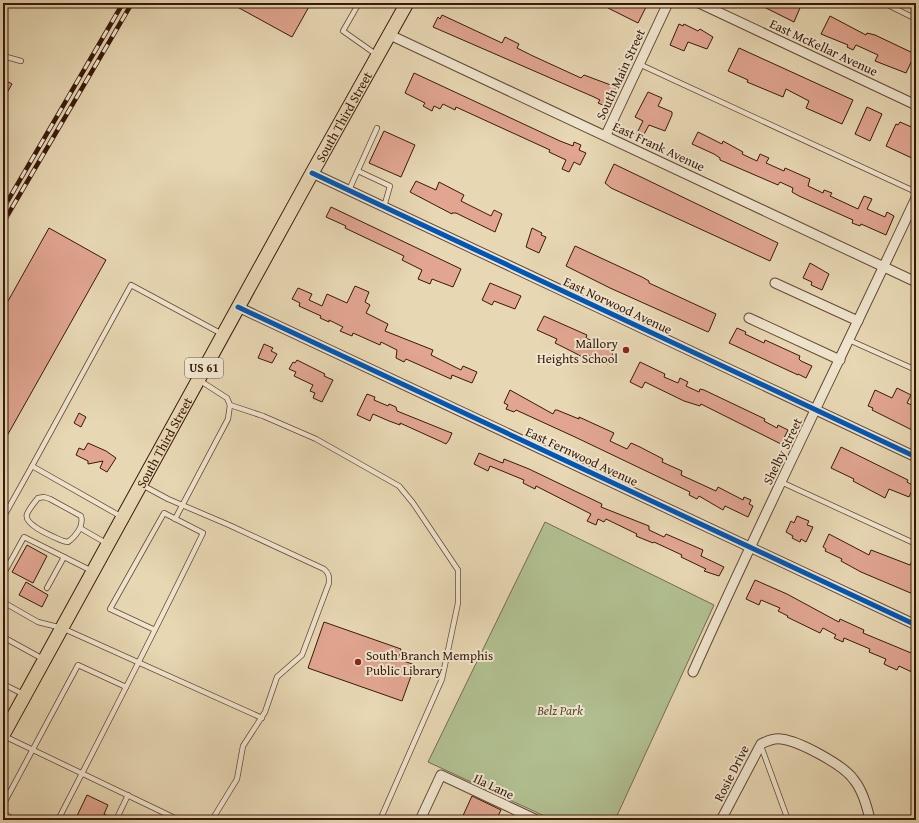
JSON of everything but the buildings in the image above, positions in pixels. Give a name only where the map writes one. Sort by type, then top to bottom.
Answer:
[{"type":"main road","name":"South Third Street","points":[[3,735],[198,379],[408,3]]},
{"type":"street","name":"South Main Street","points":[[606,135],[668,3]]},
{"type":"street","name":"East McKellar Avenue","points":[[700,3],[916,105]]},
{"type":"street","name":"East Frank Avenue","points":[[390,34],[916,282]]},
{"type":"street","name":"East Norwood Avenue","points":[[312,173],[916,457]]},
{"type":"street","name":"Shelby Street","points":[[693,672],[749,547],[816,411],[916,198]]},
{"type":"street","points":[[775,283],[858,321]]},
{"type":"street","name":"East Fernwood Avenue","points":[[238,307],[916,625]]},
{"type":"street","points":[[749,318],[840,360]]},
{"type":"street","name":"Rosie Drive","points":[[721,820],[761,744],[767,740],[781,739],[802,746],[841,768],[854,779],[866,802],[870,820]]},
{"type":"street","name":"Ila Lane","points":[[420,820],[440,775],[537,820]]},
{"type":"lane","points":[[359,3],[343,32],[378,56]]},
{"type":"lane","points":[[884,3],[916,19]]},
{"type":"lane","points":[[3,56],[21,61]]},
{"type":"lane","points":[[639,64],[916,192]]},
{"type":"lane","points":[[349,190],[377,128]]},
{"type":"lane","points":[[358,171],[390,186],[384,207]]},
{"type":"lane","points":[[3,518],[131,285],[223,334]]},
{"type":"lane","points":[[849,340],[916,370]]},
{"type":"lane","points":[[175,519],[228,419],[230,405],[227,398],[198,379]]},
{"type":"lane","points":[[230,405],[263,416],[316,439],[399,486],[413,503],[458,570],[458,603],[442,679],[380,820]]},
{"type":"lane","points":[[32,466],[122,518]]},
{"type":"lane","points":[[781,482],[916,544]]},
{"type":"lane","points":[[140,484],[182,505],[236,528],[328,572],[330,583],[302,656],[277,677],[262,718],[243,746],[237,780],[212,820]]},
{"type":"lane","points":[[38,498],[50,499],[81,516],[83,521],[80,528],[68,542],[63,541],[30,524],[27,519],[27,515],[38,498]]},
{"type":"lane","points":[[58,820],[155,630],[204,532],[164,513],[110,609],[155,630]]},
{"type":"lane","points":[[80,528],[108,544]]},
{"type":"lane","points":[[3,575],[24,537],[93,571]]},
{"type":"lane","points":[[47,588],[64,556]]},
{"type":"lane","points":[[3,602],[38,622],[62,628],[262,718]]},
{"type":"lane","points":[[3,638],[44,660]]},
{"type":"lane","points":[[3,805],[78,665],[126,687]]},
{"type":"lane","points":[[3,684],[25,695]]},
{"type":"lane","points":[[3,735],[33,751],[179,820]]},
{"type":"lane","points":[[761,744],[788,820]]},
{"type":"lane","points":[[116,820],[128,795]]},
{"type":"lane","points":[[3,813],[15,820]]},
{"type":"green space","name":"Belz Park","points":[[545,522],[714,605],[615,820],[553,820],[428,762]]},
{"type":"railway","points":[[3,209],[123,3]]},
{"type":"railway","points":[[3,223],[132,3]]},
{"type":"cycle path","points":[[312,173],[916,457]]},
{"type":"cycle path","points":[[238,307],[916,625]]},
{"type":"place","name":"Mallory Heights School","points":[[626,350]]},
{"type":"place","name":"South Branch Memphis Public Library","points":[[358,662]]}]
